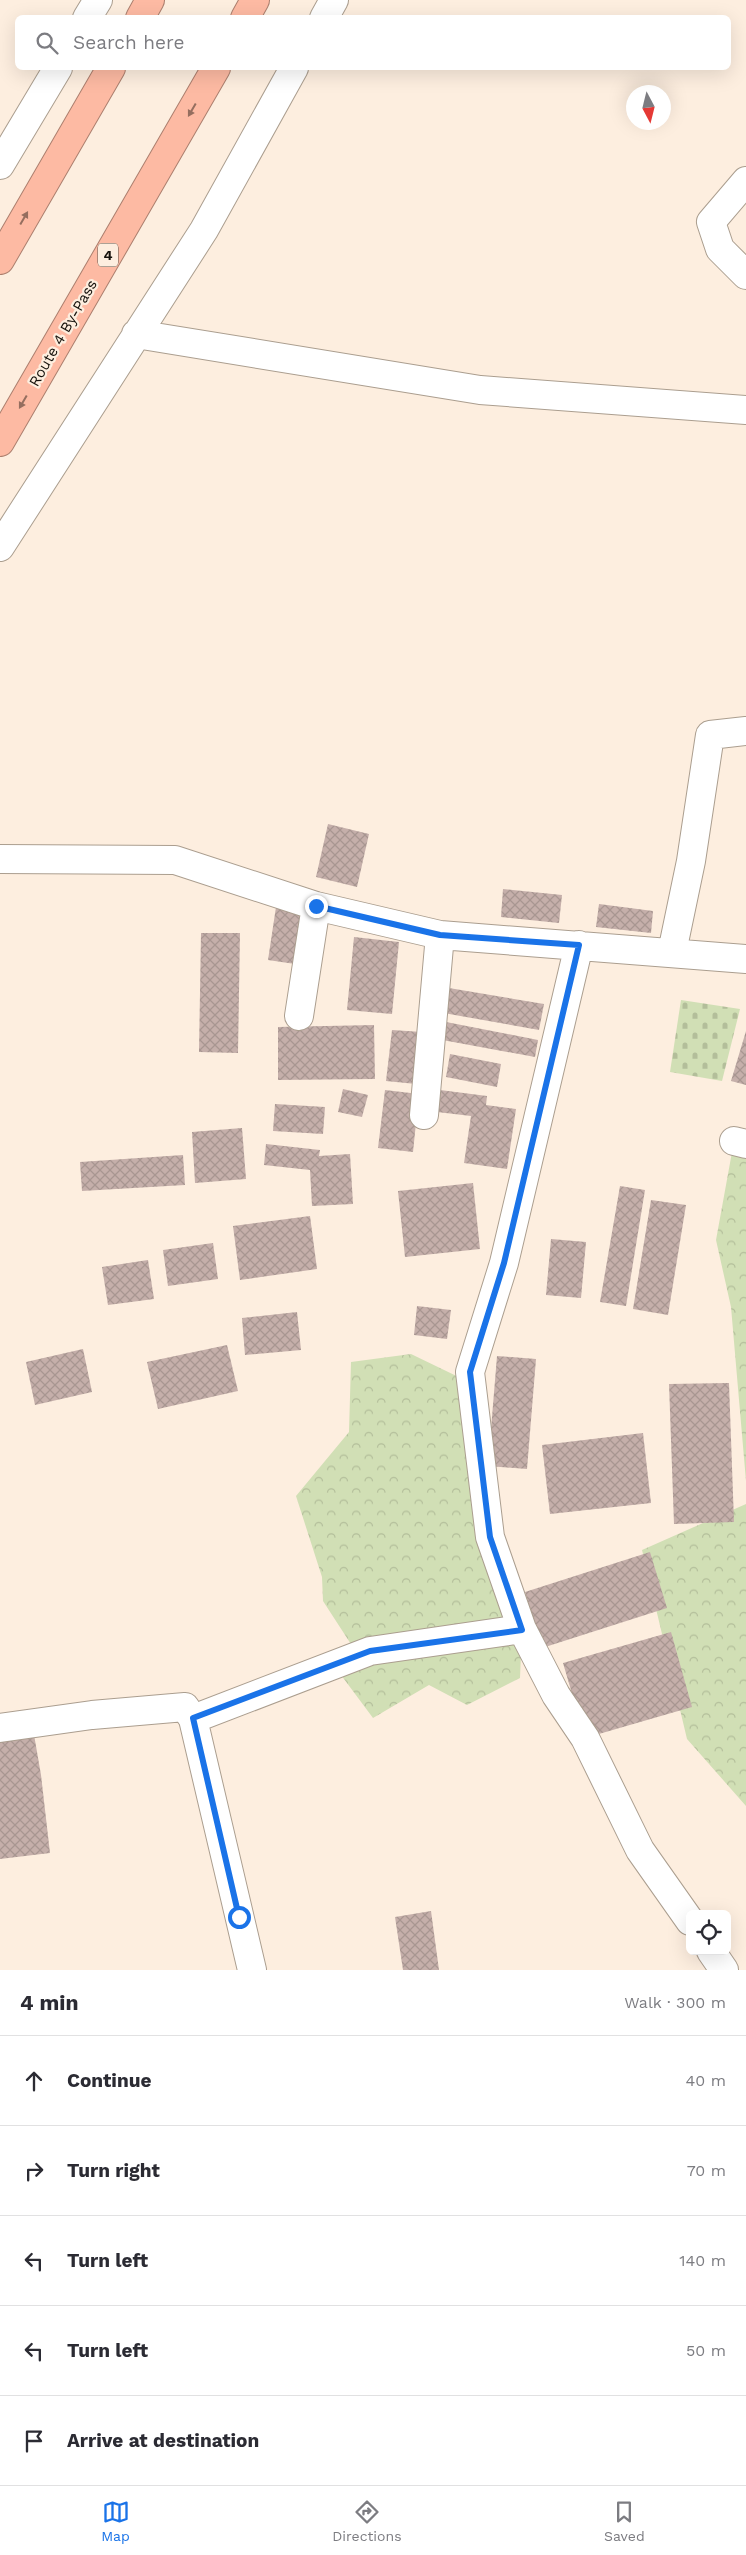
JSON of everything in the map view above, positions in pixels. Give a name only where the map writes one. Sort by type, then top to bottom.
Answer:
[{"type":"highway","points":[[142,15],[150,0]]},
{"type":"highway","points":[[247,15],[255,0]]},
{"type":"highway","points":[[0,260],[110,70]]},
{"type":"highway","name":"Route 4 By-Pass","points":[[0,442],[215,70]]},
{"type":"street","points":[[89,15],[98,0]]},
{"type":"street","points":[[326,15],[334,0]]},
{"type":"street","points":[[0,165],[57,70]]},
{"type":"street","points":[[0,548],[204,230],[293,70]]},
{"type":"street","points":[[746,181],[711,222],[720,249],[746,274]]},
{"type":"street","points":[[136,334],[480,390],[746,410]]},
{"type":"street","points":[[672,952],[691,861],[710,735],[746,731]]},
{"type":"street","points":[[0,859],[175,860],[316,906],[440,935],[746,959]]},
{"type":"street","points":[[299,1016],[316,906]]},
{"type":"street","points":[[424,1115],[440,935]]},
{"type":"street","points":[[579,945],[504,1263],[470,1372],[490,1537],[522,1630],[556,1695],[585,1738],[640,1850],[686,1915]]},
{"type":"street","points":[[193,1718],[370,1651],[522,1630]]},
{"type":"street","points":[[0,1728],[92,1715],[185,1707],[193,1718],[252,1970]]},
{"type":"street","points":[[714,1955],[724,1970]]},
{"type":"green space","points":[[681,1000],[740,1009],[722,1081],[670,1072]]},
{"type":"green space","points":[[734,1141],[746,1144],[746,1481],[731,1307],[716,1240]]},
{"type":"green space","points":[[411,1354],[471,1383],[522,1629],[520,1678],[467,1705],[429,1685],[373,1718],[341,1675],[358,1655],[323,1601],[322,1577],[296,1496],[349,1432],[351,1362]]},
{"type":"green space","points":[[746,1504],[746,1806],[687,1739],[642,1550]]},
{"type":"building","points":[[328,824],[369,834],[357,887],[316,877]]},
{"type":"building","points":[[503,889],[562,895],[559,923],[501,917]]},
{"type":"building","points":[[599,904],[653,911],[651,933],[596,927]]},
{"type":"building","points":[[276,907],[304,911],[295,964],[268,960]]},
{"type":"building","points":[[201,933],[240,933],[238,1053],[199,1052]]},
{"type":"building","points":[[354,937],[399,942],[392,1014],[347,1010]]},
{"type":"building","points":[[443,987],[544,1004],[539,1030],[438,1012]]},
{"type":"building","points":[[441,1021],[538,1040],[535,1057],[437,1039]]},
{"type":"building","points":[[374,1025],[375,1079],[278,1080],[278,1027]]},
{"type":"building","points":[[392,1030],[422,1032],[416,1084],[386,1081]]},
{"type":"building","points":[[746,1031],[746,1085],[731,1081]]},
{"type":"building","points":[[450,1054],[501,1064],[497,1087],[446,1077]]},
{"type":"building","points":[[343,1089],[368,1095],[362,1117],[338,1112]]},
{"type":"building","points":[[385,1090],[419,1094],[413,1152],[378,1148]]},
{"type":"building","points":[[440,1090],[487,1096],[486,1105],[516,1109],[507,1169],[464,1163],[471,1116],[437,1112]]},
{"type":"building","points":[[275,1104],[325,1107],[323,1134],[273,1131]]},
{"type":"building","points":[[242,1128],[246,1179],[195,1183],[192,1132]]},
{"type":"building","points":[[266,1144],[320,1150],[319,1156],[350,1154],[353,1204],[312,1206],[310,1170],[264,1165]]},
{"type":"building","points":[[183,1155],[185,1185],[82,1191],[80,1162]]},
{"type":"building","points":[[473,1183],[480,1249],[405,1257],[398,1191]]},
{"type":"building","points":[[620,1186],[645,1190],[626,1306],[600,1302]]},
{"type":"building","points":[[651,1200],[686,1205],[668,1315],[633,1309]]},
{"type":"building","points":[[310,1216],[317,1269],[240,1280],[233,1226]]},
{"type":"building","points":[[551,1239],[586,1242],[581,1298],[546,1295]]},
{"type":"building","points":[[213,1243],[218,1279],[168,1286],[163,1250]]},
{"type":"building","points":[[148,1260],[154,1299],[108,1305],[102,1267]]},
{"type":"building","points":[[417,1306],[451,1310],[447,1339],[414,1335]]},
{"type":"building","points":[[297,1312],[301,1350],[245,1355],[242,1318]]},
{"type":"building","points":[[227,1345],[238,1391],[158,1409],[147,1362]]},
{"type":"building","points":[[83,1349],[92,1392],[35,1405],[26,1362]]},
{"type":"building","points":[[497,1356],[536,1359],[527,1469],[488,1466]]},
{"type":"building","points":[[729,1383],[734,1522],[674,1524],[669,1384]]},
{"type":"building","points":[[643,1433],[651,1503],[550,1514],[542,1445]]},
{"type":"building","points":[[650,1552],[667,1608],[542,1648],[525,1592]]},
{"type":"building","points":[[671,1632],[692,1707],[585,1738],[563,1663]]},
{"type":"building","points":[[32,1723],[41,1775],[50,1853],[0,1859],[0,1728]]},
{"type":"building","points":[[431,1911],[439,1970],[403,1970],[395,1917]]},
{"type":"route","points":[[239,1917],[193,1718],[370,1651],[522,1630],[490,1537],[470,1372],[504,1263],[579,945],[440,935],[316,906]]}]
